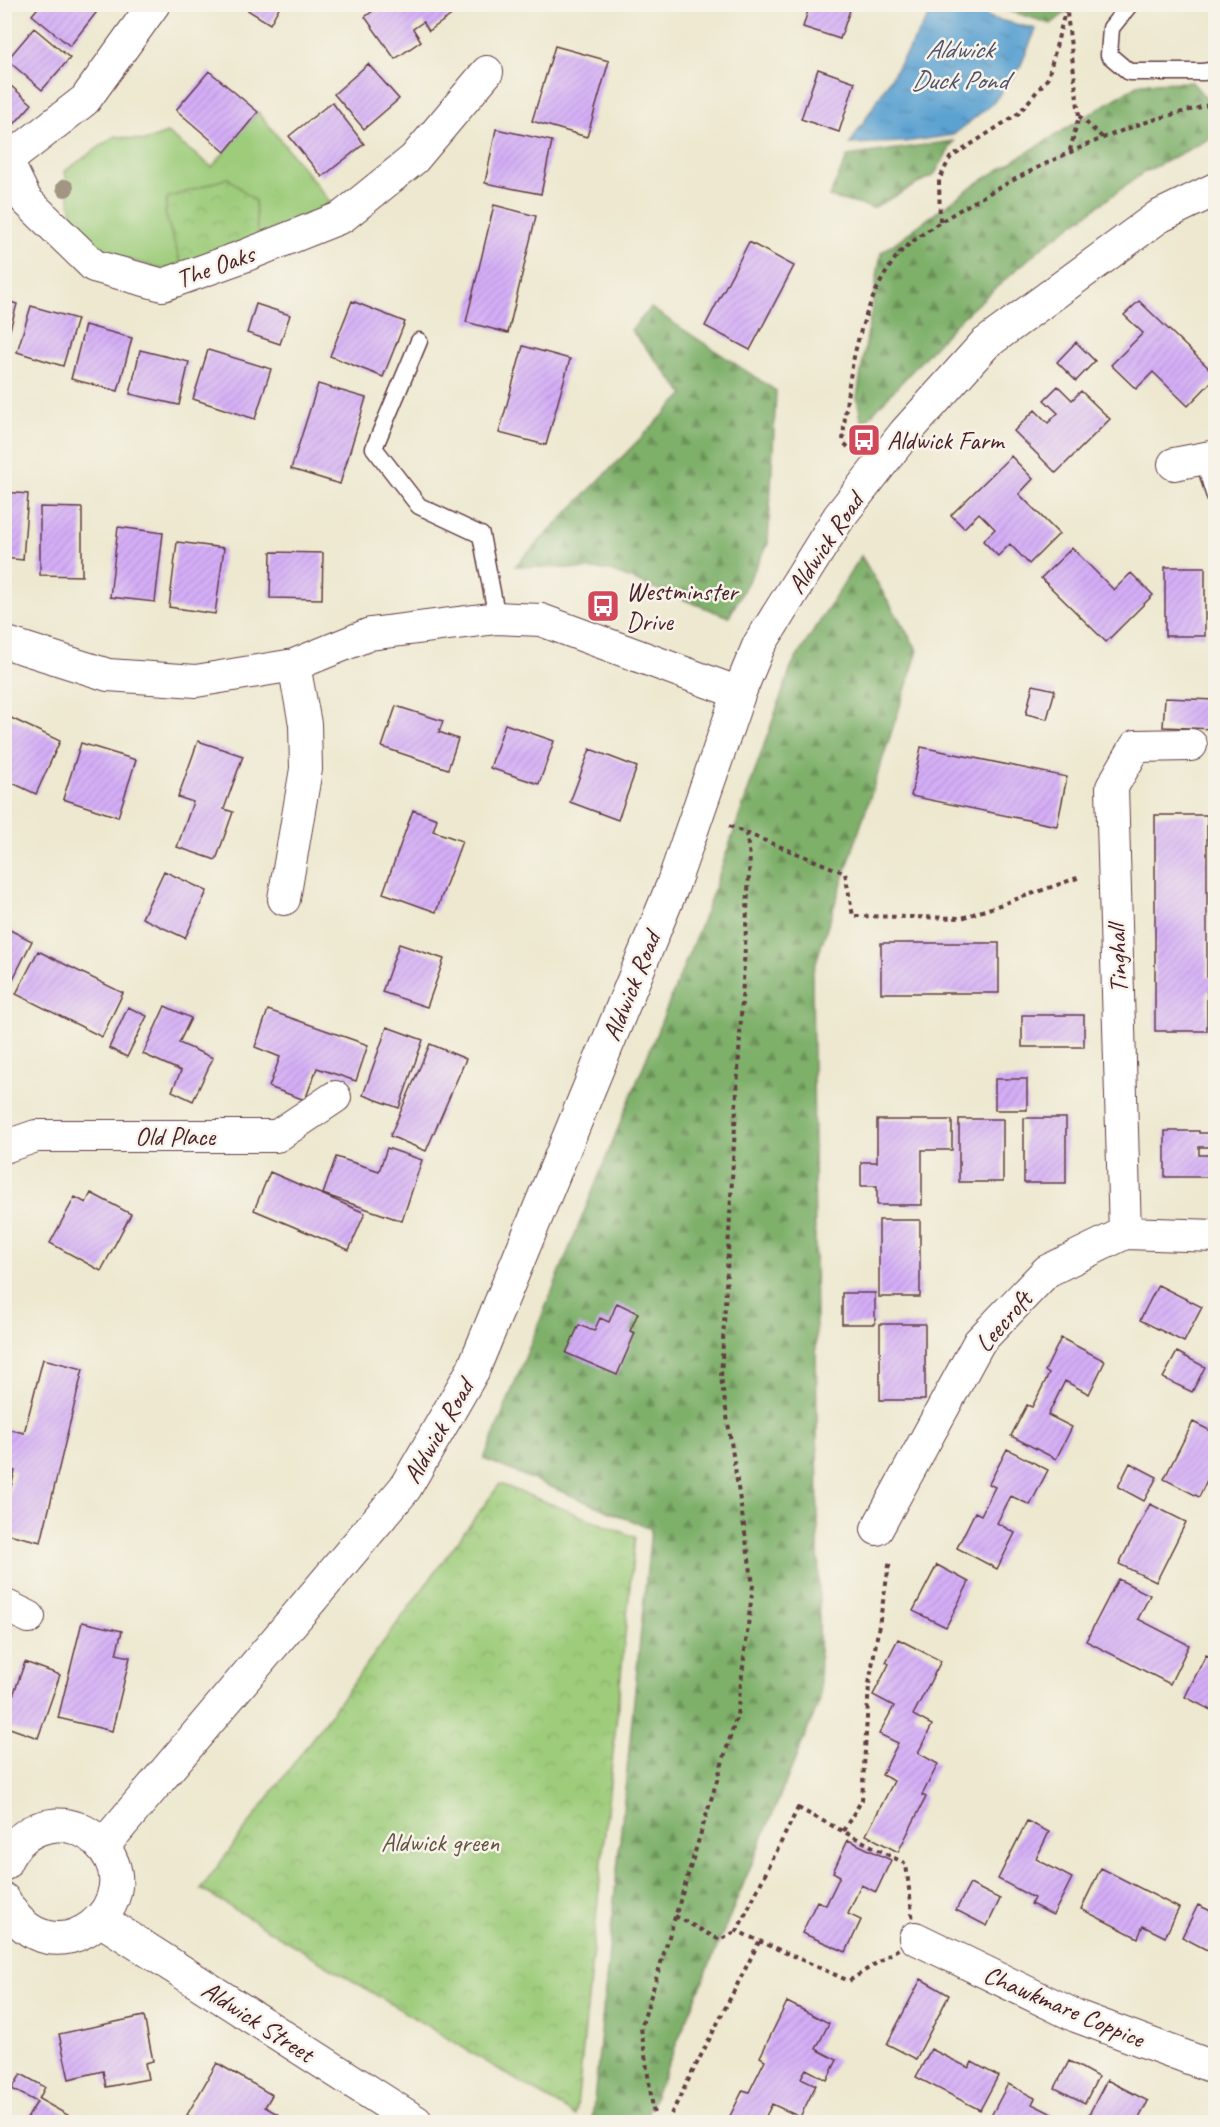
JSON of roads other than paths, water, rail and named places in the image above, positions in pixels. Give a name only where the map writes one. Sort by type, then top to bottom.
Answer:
[{"type":"street","name":"The Oaks","points":[[154,4],[85,100],[6,162],[26,200],[94,266],[163,285],[342,217],[414,159],[487,72]]},
{"type":"street","name":"Aldwick Road","points":[[103,1846],[405,1488],[473,1371],[672,887],[739,693],[759,645],[839,517],[904,433],[985,344],[1158,217],[1215,189]]},
{"type":"street","points":[[4,642],[108,675],[196,681],[294,665],[370,634],[496,618],[541,620],[739,693]]},
{"type":"street","points":[[284,899],[306,769],[305,724],[294,665]]},
{"type":"street","name":"Tinghall","points":[[1125,1233],[1112,787],[1136,746],[1191,745]]},
{"type":"street","name":"Old Place","points":[[4,1147],[36,1136],[277,1136],[335,1097]]},
{"type":"street","name":"Leecroft","points":[[877,1529],[980,1342],[1047,1271],[1125,1233],[1215,1236]]},
{"type":"street","points":[[8,1850],[26,1834],[42,1827],[59,1824],[91,1835],[103,1846],[111,1860],[115,1876],[110,1907],[101,1920],[88,1930],[73,1937],[57,1938],[40,1935],[10,1922]]},
{"type":"street","name":"Aldwick Street","points":[[101,1920],[416,2122]]},
{"type":"street","name":"Chawkmare Coppice","points":[[915,1938],[1076,2016],[1215,2068]]},
{"type":"lane","points":[[1130,4],[1111,28],[1109,55],[1129,72],[1215,70]]},
{"type":"lane","points":[[419,341],[374,448],[419,506],[482,535],[496,618]]},
{"type":"lane","points":[[1198,459],[1215,500]]},
{"type":"water","name":"Aldwick Duck Pond","points":[[936,5],[973,5],[991,18],[1036,29],[1020,67],[993,103],[953,135],[905,142],[850,144]]},
{"type":"place","name":"Aldwick Farm","points":[[864,440]]},
{"type":"place","name":"Westminster Drive","points":[[603,606]]},
{"type":"park label","name":"Aldwick green","points":[[440,1842]]}]
